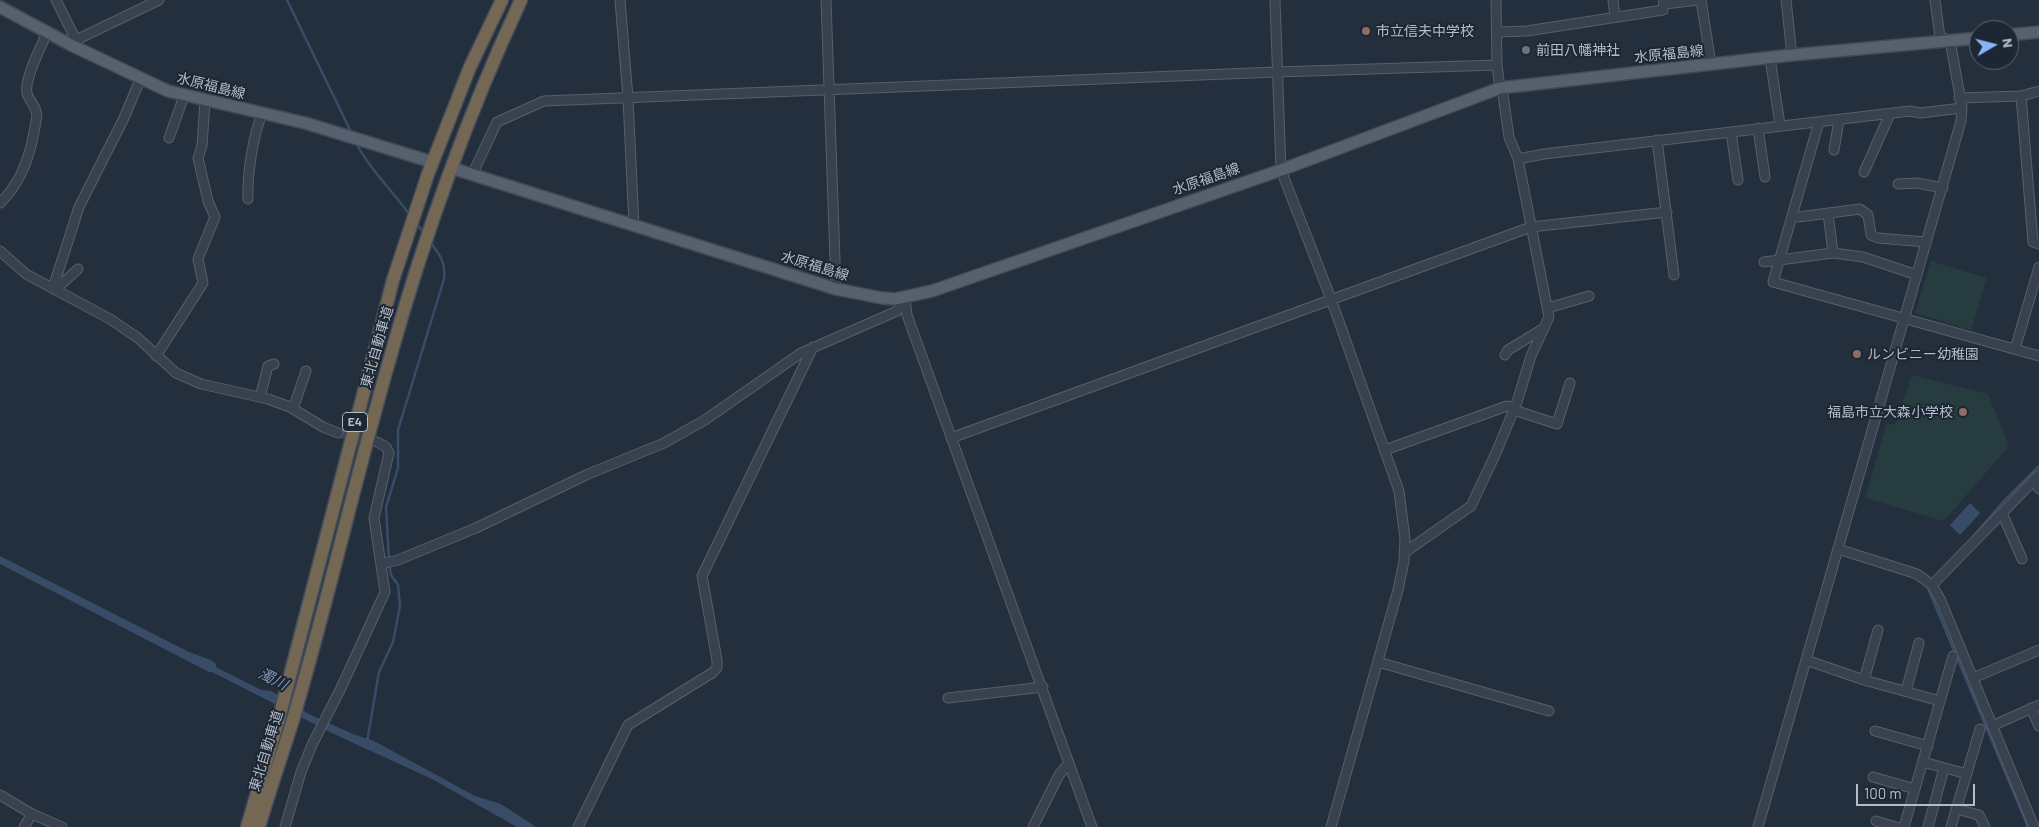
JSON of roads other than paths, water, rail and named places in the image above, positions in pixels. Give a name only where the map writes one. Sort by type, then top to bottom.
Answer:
[{"type":"highway","name":"東北自動車道","points":[[247,827],[279,718],[393,280],[428,168],[470,68],[502,0]]},
{"type":"highway","name":"東北自動車道","points":[[259,827],[292,723],[388,363],[425,242],[444,183],[490,65],[521,0]]},
{"type":"main road","name":"水原福島線","points":[[0,6],[47,33],[74,43],[140,80],[168,91],[305,123],[354,138],[428,168]]},
{"type":"main road","points":[[2019,34],[2039,32]]},
{"type":"main road","name":"水原福島線","points":[[458,170],[836,289],[882,298],[904,298],[994,271],[1281,170],[1500,88],[1792,55],[1969,39]]},
{"type":"street","points":[[56,0],[74,43],[159,0]]},
{"type":"street","points":[[620,0],[628,98],[634,226]]},
{"type":"street","points":[[826,0],[836,289]]},
{"type":"street","points":[[1275,0],[1281,170],[1331,299],[1385,450],[1402,508],[1404,553],[1398,590],[1331,827]]},
{"type":"street","points":[[1404,553],[1471,506],[1514,408],[1531,356],[1548,318],[1548,308],[1518,159],[1509,137],[1504,95],[1500,88],[1497,65],[1496,0]]},
{"type":"street","points":[[1613,0],[1615,17]]},
{"type":"street","points":[[1497,32],[1527,31],[1663,10],[1665,2],[1699,0],[1711,64]]},
{"type":"street","points":[[1786,0],[1792,55]]},
{"type":"street","points":[[1758,827],[1961,121],[1962,108],[1950,40],[1940,37],[1935,0]]},
{"type":"street","points":[[0,203],[16,184],[26,165],[37,115],[36,108],[28,96],[26,86],[47,33]]},
{"type":"street","points":[[1770,58],[1780,125]]},
{"type":"street","points":[[472,175],[497,122],[544,101],[1497,65]]},
{"type":"street","points":[[54,289],[79,207],[124,118],[140,80]]},
{"type":"street","points":[[1959,98],[2020,96],[2039,91]]},
{"type":"street","points":[[169,138],[184,96]]},
{"type":"street","points":[[2020,96],[2033,242],[2039,244]]},
{"type":"street","points":[[156,356],[203,283],[198,259],[215,218],[208,201],[198,158],[202,146],[205,101]]},
{"type":"street","points":[[1518,159],[1780,125],[1962,108]]},
{"type":"street","points":[[248,199],[248,182],[258,124],[262,114]]},
{"type":"street","points":[[1864,172],[1890,114]]},
{"type":"street","points":[[1834,150],[1839,120]]},
{"type":"street","points":[[1819,122],[1773,282],[2039,356]]},
{"type":"street","points":[[1758,128],[1765,178]]},
{"type":"street","points":[[1731,132],[1738,180]]},
{"type":"street","points":[[1657,140],[1674,275]]},
{"type":"street","points":[[1898,184],[1918,183],[1943,188]]},
{"type":"street","points":[[1792,216],[1798,217],[1860,209],[1868,215],[1871,235],[1878,238],[1926,242]]},
{"type":"street","points":[[951,438],[1531,227],[1667,212]]},
{"type":"street","points":[[1828,213],[1833,253]]},
{"type":"street","points":[[0,251],[26,274],[110,319],[138,338],[176,373],[200,384],[260,398],[293,409],[323,427],[338,433]]},
{"type":"street","points":[[1764,262],[1833,253],[1863,257],[1917,274]]},
{"type":"street","points":[[2015,349],[2039,268]]},
{"type":"street","points":[[54,289],[78,269]]},
{"type":"street","points":[[1548,308],[1589,296]]},
{"type":"street","points":[[381,564],[398,560],[476,528],[586,475],[664,443],[705,420],[801,352],[897,311],[904,298]]},
{"type":"street","points":[[904,298],[907,315],[1092,827]]},
{"type":"street","points":[[1505,355],[1508,350],[1542,330]]},
{"type":"street","points":[[578,827],[628,725],[712,674],[717,668],[702,576],[813,347]]},
{"type":"street","points":[[260,398],[268,366],[274,364]]},
{"type":"street","points":[[293,409],[306,371]]},
{"type":"street","points":[[1385,450],[1507,406],[1557,424],[1570,383]]},
{"type":"street","points":[[285,827],[301,772],[325,718],[364,642],[385,592],[374,518],[389,453],[386,447],[377,442]]},
{"type":"street","points":[[1932,586],[2037,477]]},
{"type":"street","points":[[2037,477],[2039,489]]},
{"type":"street","points":[[2002,513],[2022,560]]},
{"type":"street","points":[[1838,549],[1917,574],[1932,586],[1973,678],[2034,827]]},
{"type":"street","points":[[1864,680],[1878,630]]},
{"type":"street","points":[[1906,691],[1919,643]]},
{"type":"street","points":[[1973,678],[2039,650]]},
{"type":"street","points":[[1904,827],[1953,656]]},
{"type":"street","points":[[1806,660],[1864,680],[1940,701]]},
{"type":"street","points":[[1378,662],[1549,711]]},
{"type":"street","points":[[948,698],[1043,687]]},
{"type":"street","points":[[1992,726],[2035,706],[2039,726]]},
{"type":"street","points":[[1951,827],[1980,728]]},
{"type":"street","points":[[1875,731],[1928,746]]},
{"type":"street","points":[[1923,762],[1967,774]]},
{"type":"street","points":[[1033,827],[1059,775],[1069,763]]},
{"type":"street","points":[[1928,827],[1944,768]]},
{"type":"street","points":[[1873,777],[1915,789]]},
{"type":"street","points":[[0,795],[32,814],[62,827]]},
{"type":"street","points":[[1956,809],[1979,815],[1985,827]]},
{"type":"street","points":[[24,827],[32,814]]},
{"type":"street","points":[[1876,821],[1896,827]]},
{"type":"water","points":[[1970,503],[1980,513],[1960,535],[1950,525]]},
{"type":"water","name":"濁川","points":[[0,556],[189,652],[211,660],[216,664],[216,667],[261,690],[271,691],[309,714],[353,734],[374,741],[475,796],[501,804],[536,827],[517,827],[432,779],[334,734],[209,672],[0,564]]},
{"type":"waterway","points":[[287,0],[352,134]]},
{"type":"waterway","points":[[356,143],[368,162],[409,214]]},
{"type":"waterway","points":[[416,223],[423,232]]},
{"type":"waterway","points":[[389,559],[386,507],[398,468],[398,430],[444,279],[442,260],[431,243]]},
{"type":"waterway","points":[[1972,538],[2002,503],[2039,466]]},
{"type":"waterway","points":[[367,742],[379,672],[393,642],[400,606],[398,585],[391,575],[389,564]]},
{"type":"waterway","points":[[1927,586],[2028,827]]},
{"type":"tunnel","points":[[338,433],[371,441]]},
{"type":"place","name":"市立信夫中学校","points":[[1366,31]]},
{"type":"place","name":"前田八幡神社","points":[[1526,50]]},
{"type":"place","name":"ルンビニー幼稚園","points":[[1857,354]]},
{"type":"place","name":"福島市立大森小学校","points":[[1963,412]]}]
